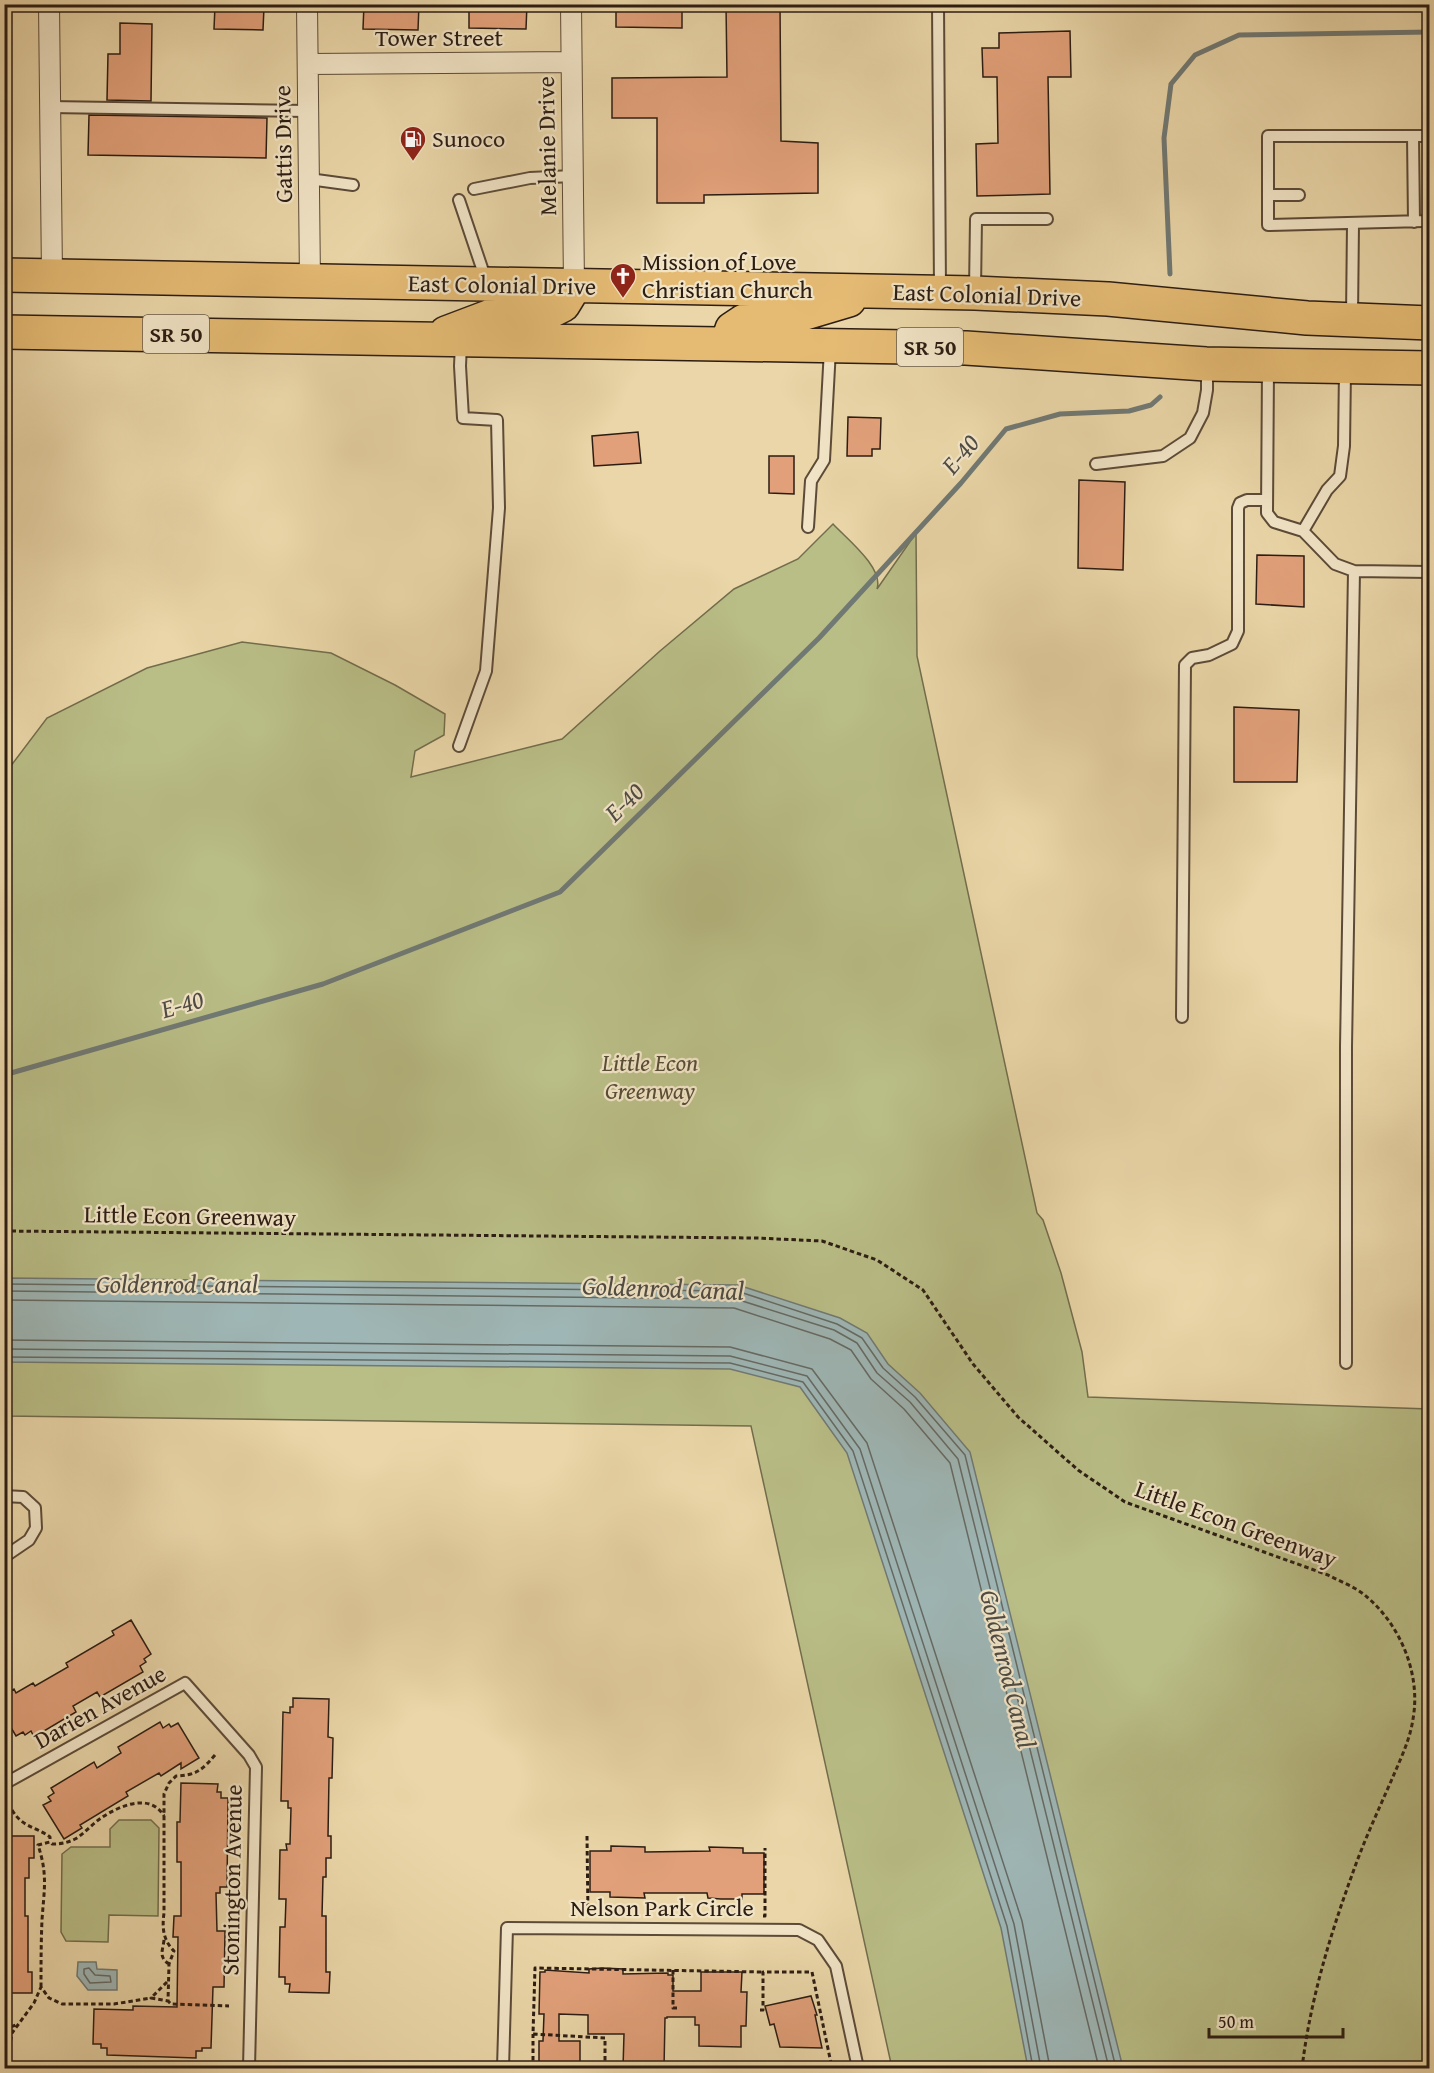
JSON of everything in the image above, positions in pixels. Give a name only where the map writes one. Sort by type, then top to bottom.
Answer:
[{"type":"highway","name":"East Colonial Drive","points":[[4,276],[975,293],[1108,299],[1306,318],[1430,323]]},
{"type":"highway","points":[[446,339],[499,313],[547,313],[563,305],[574,287]]},
{"type":"highway","points":[[727,344],[732,329],[744,321],[760,317],[792,317],[880,291]]},
{"type":"highway","name":"SR 50","points":[[4,332],[966,348],[1206,364],[1430,368]]},
{"type":"street","points":[[49,4],[52,276]]},
{"type":"street","name":"Gattis Drive","points":[[307,4],[310,282]]},
{"type":"street","name":"Melanie Drive","points":[[571,4],[574,287]]},
{"type":"street","name":"Tower Street","points":[[308,64],[572,62]]},
{"type":"lane","points":[[938,4],[940,292]]},
{"type":"lane","points":[[50,107],[308,111]]},
{"type":"lane","points":[[1430,136],[1268,136],[1268,225],[1414,222],[1430,218]]},
{"type":"lane","points":[[1413,136],[1414,222]]},
{"type":"lane","points":[[474,189],[530,178],[573,176]]},
{"type":"lane","points":[[309,179],[353,185]]},
{"type":"lane","points":[[1268,195],[1299,195]]},
{"type":"lane","points":[[459,200],[488,285]]},
{"type":"lane","points":[[975,293],[976,219],[1047,219]]},
{"type":"lane","points":[[1352,320],[1353,224]]},
{"type":"lane","points":[[446,339],[460,366],[464,418],[497,420],[499,508],[486,671],[459,746]]},
{"type":"lane","points":[[808,527],[811,481],[824,460],[830,345]]},
{"type":"lane","points":[[1096,464],[1163,456],[1190,438],[1203,413],[1207,390],[1206,364]]},
{"type":"lane","points":[[1268,365],[1267,513],[1274,522],[1303,531],[1335,564],[1354,571],[1430,572]]},
{"type":"lane","points":[[1303,531],[1327,490],[1340,476],[1344,446],[1345,367]]},
{"type":"lane","points":[[1182,1017],[1185,665],[1192,658],[1209,655],[1232,644],[1238,631],[1238,508],[1240,503],[1246,500],[1267,500]]},
{"type":"lane","points":[[1346,1363],[1346,1047],[1354,571]]},
{"type":"lane","points":[[4,1496],[23,1497],[35,1508],[36,1528],[29,1540],[4,1557]]},
{"type":"lane","name":"Darien Avenue","points":[[4,1784],[185,1683]]},
{"type":"lane","name":"Stonington Avenue","points":[[185,1683],[249,1755],[256,1767],[249,2068]]},
{"type":"lane","name":"Nelson Park Circle","points":[[504,2068],[507,1928],[518,1928],[799,1930],[818,1940],[836,1966],[858,2068]]},
{"type":"path","name":"Little Econ Greenway","points":[[4,1231],[756,1238],[822,1241],[877,1260],[923,1290],[973,1364],[1018,1417],[1078,1470],[1125,1502],[1307,1568],[1350,1586],[1369,1598],[1400,1640],[1413,1676],[1415,1697],[1413,1720],[1337,1919],[1313,2004],[1302,2068]]},
{"type":"path","points":[[169,1964],[164,1961],[161,1953],[165,1938],[163,1925],[164,1794],[169,1783],[176,1776],[190,1775],[203,1769],[215,1755]]},
{"type":"path","points":[[8,2056],[12,2033],[34,2003],[41,1987],[42,1922],[46,1880],[38,1845],[50,1842],[64,1844],[78,1838],[103,1816],[141,1802],[152,1804],[165,1817]]},
{"type":"path","points":[[12,1810],[19,1821],[50,1837],[50,1842]]},
{"type":"path","points":[[587,1836],[588,1913],[599,1913]]},
{"type":"path","points":[[753,1916],[765,1916],[765,1848]]},
{"type":"path","points":[[165,1938],[174,1951],[169,1964],[168,2001]]},
{"type":"path","points":[[533,2068],[535,1968],[812,1972],[832,2068]]},
{"type":"path","points":[[673,1970],[674,2008],[680,2008]]},
{"type":"path","points":[[760,2010],[763,2010],[763,1972]]},
{"type":"path","points":[[151,1998],[166,1985],[168,1978]]},
{"type":"path","points":[[41,1987],[49,1998],[62,2004],[114,2004],[151,1998],[168,2001],[171,2004],[229,2006]]},
{"type":"path","points":[[4,2029],[18,2024]]},
{"type":"path","points":[[533,2034],[605,2038],[605,2068]]},
{"type":"green space","name":"Little Econ Greenway","points":[[833,524],[870,563],[878,581],[877,589],[916,533],[917,656],[1037,1213],[1043,1220],[1061,1273],[1082,1352],[1088,1397],[1429,1409],[1429,2068],[892,2068],[751,1426],[5,1416],[4,775],[47,718],[147,668],[242,642],[331,653],[395,685],[445,714],[444,735],[415,751],[411,777],[562,739],[660,651],[734,589],[798,559]]},
{"type":"green space","points":[[119,1820],[151,1820],[159,1828],[158,1916],[109,1915],[108,1942],[66,1941],[61,1932],[62,1854],[71,1847],[110,1847],[110,1829]]},
{"type":"water","name":"Goldenrod Canal","points":[[5,1278],[738,1285],[840,1318],[867,1333],[888,1364],[920,1393],[970,1452],[1123,2068],[1028,2068],[1001,1928],[847,1453],[800,1387],[730,1369],[5,1362]]},
{"type":"water","points":[[78,1962],[96,1962],[97,1969],[117,1970],[117,1990],[88,1990],[77,1976]]},
{"type":"building","points":[[364,4],[419,4],[418,30],[363,29]]},
{"type":"building","points":[[469,4],[527,4],[526,29],[469,28]]},
{"type":"building","points":[[726,4],[780,4],[781,141],[818,143],[818,193],[704,195],[704,203],[657,203],[657,118],[612,118],[612,78],[727,77]]},
{"type":"building","points":[[616,5],[682,6],[682,28],[616,27]]},
{"type":"building","points":[[215,6],[264,7],[263,30],[214,29]]},
{"type":"building","points":[[120,23],[152,24],[151,101],[107,100],[108,54],[120,54]]},
{"type":"building","points":[[1070,31],[1071,77],[1048,77],[1050,194],[977,196],[976,144],[998,143],[997,77],[983,77],[982,48],[999,48],[999,33]]},
{"type":"building","points":[[89,115],[267,118],[266,158],[88,155]]},
{"type":"building","points":[[848,417],[881,418],[880,449],[872,449],[872,456],[847,456]]},
{"type":"building","points":[[638,432],[641,463],[594,466],[592,436]]},
{"type":"building","points":[[769,456],[794,456],[794,494],[769,493]]},
{"type":"building","points":[[1079,480],[1125,482],[1123,570],[1078,568]]},
{"type":"building","points":[[1257,555],[1304,556],[1304,607],[1256,604]]},
{"type":"building","points":[[1234,707],[1299,710],[1297,782],[1234,782]]},
{"type":"building","points":[[131,1620],[151,1654],[140,1666],[143,1672],[100,1697],[97,1692],[73,1706],[76,1712],[34,1737],[31,1731],[25,1735],[23,1732],[16,1736],[4,1716],[4,1695],[14,1689],[16,1693],[33,1683],[35,1686],[68,1667],[66,1663],[114,1635],[112,1631]]},
{"type":"building","points":[[293,1698],[329,1699],[328,1737],[333,1738],[332,1778],[329,1778],[328,1836],[331,1836],[331,1858],[326,1858],[326,1877],[323,1877],[322,1916],[326,1916],[326,1972],[330,1972],[329,1993],[289,1992],[290,1984],[285,1984],[285,1977],[279,1977],[280,1927],[285,1927],[286,1899],[279,1899],[280,1850],[287,1850],[286,1844],[290,1844],[291,1808],[288,1808],[288,1801],[281,1801],[283,1712],[290,1713]]},
{"type":"building","points":[[160,1722],[163,1728],[169,1724],[171,1727],[178,1723],[199,1758],[181,1769],[181,1763],[161,1776],[159,1773],[126,1792],[128,1796],[80,1825],[82,1828],[64,1839],[43,1805],[51,1801],[48,1797],[54,1793],[51,1788],[94,1762],[97,1768],[121,1753],[118,1747]]},
{"type":"building","points":[[181,1783],[218,1784],[217,1792],[221,1792],[221,1798],[228,1798],[227,1887],[220,1887],[220,1893],[216,1893],[217,1931],[225,1931],[224,1987],[213,1987],[211,2048],[196,2051],[196,2058],[107,2055],[107,2048],[101,2048],[101,2044],[93,2044],[94,2009],[133,2010],[133,2006],[177,2007],[178,1937],[173,1937],[174,1916],[181,1916],[181,1862],[177,1862],[177,1822],[180,1822]]},
{"type":"building","points":[[4,1836],[34,1836],[34,1858],[29,1858],[29,1878],[25,1878],[28,1972],[32,1972],[32,1993],[4,1993]]},
{"type":"building","points":[[611,1846],[645,1847],[645,1852],[710,1851],[709,1847],[743,1848],[743,1853],[764,1853],[764,1894],[742,1894],[742,1899],[721,1899],[708,1898],[707,1893],[644,1893],[645,1898],[610,1897],[610,1892],[590,1892],[590,1851],[611,1851]]},
{"type":"building","points":[[589,1969],[623,1969],[623,1974],[668,1973],[668,1975],[673,1975],[673,1991],[701,1991],[701,1972],[742,1972],[741,1992],[747,1992],[746,2026],[741,2026],[741,2047],[699,2046],[699,2025],[695,2025],[695,2017],[667,2017],[665,2018],[664,2068],[623,2068],[624,2034],[588,2034],[588,2015],[559,2014],[559,2041],[580,2041],[580,2068],[539,2068],[539,2041],[543,2041],[544,2014],[539,2014],[540,1972],[545,1972],[545,1970],[589,1973]]},
{"type":"building","points":[[811,1996],[817,2015],[815,2015],[822,2048],[780,2047],[774,2024],[770,2025],[765,2006]]},
{"type":"waterway","name":"E-40","points":[[1170,274],[1164,138],[1171,84],[1195,55],[1239,35],[1430,32]]},
{"type":"waterway","name":"E-40","points":[[4,1075],[323,984],[560,892],[819,638],[961,483],[1006,429],[1060,414],[1129,411],[1151,405],[1160,397]]},
{"type":"place","name":"Sunoco","points":[[413,162]]},
{"type":"place","name":"Mission of Love Christian Church","points":[[623,299]]}]
